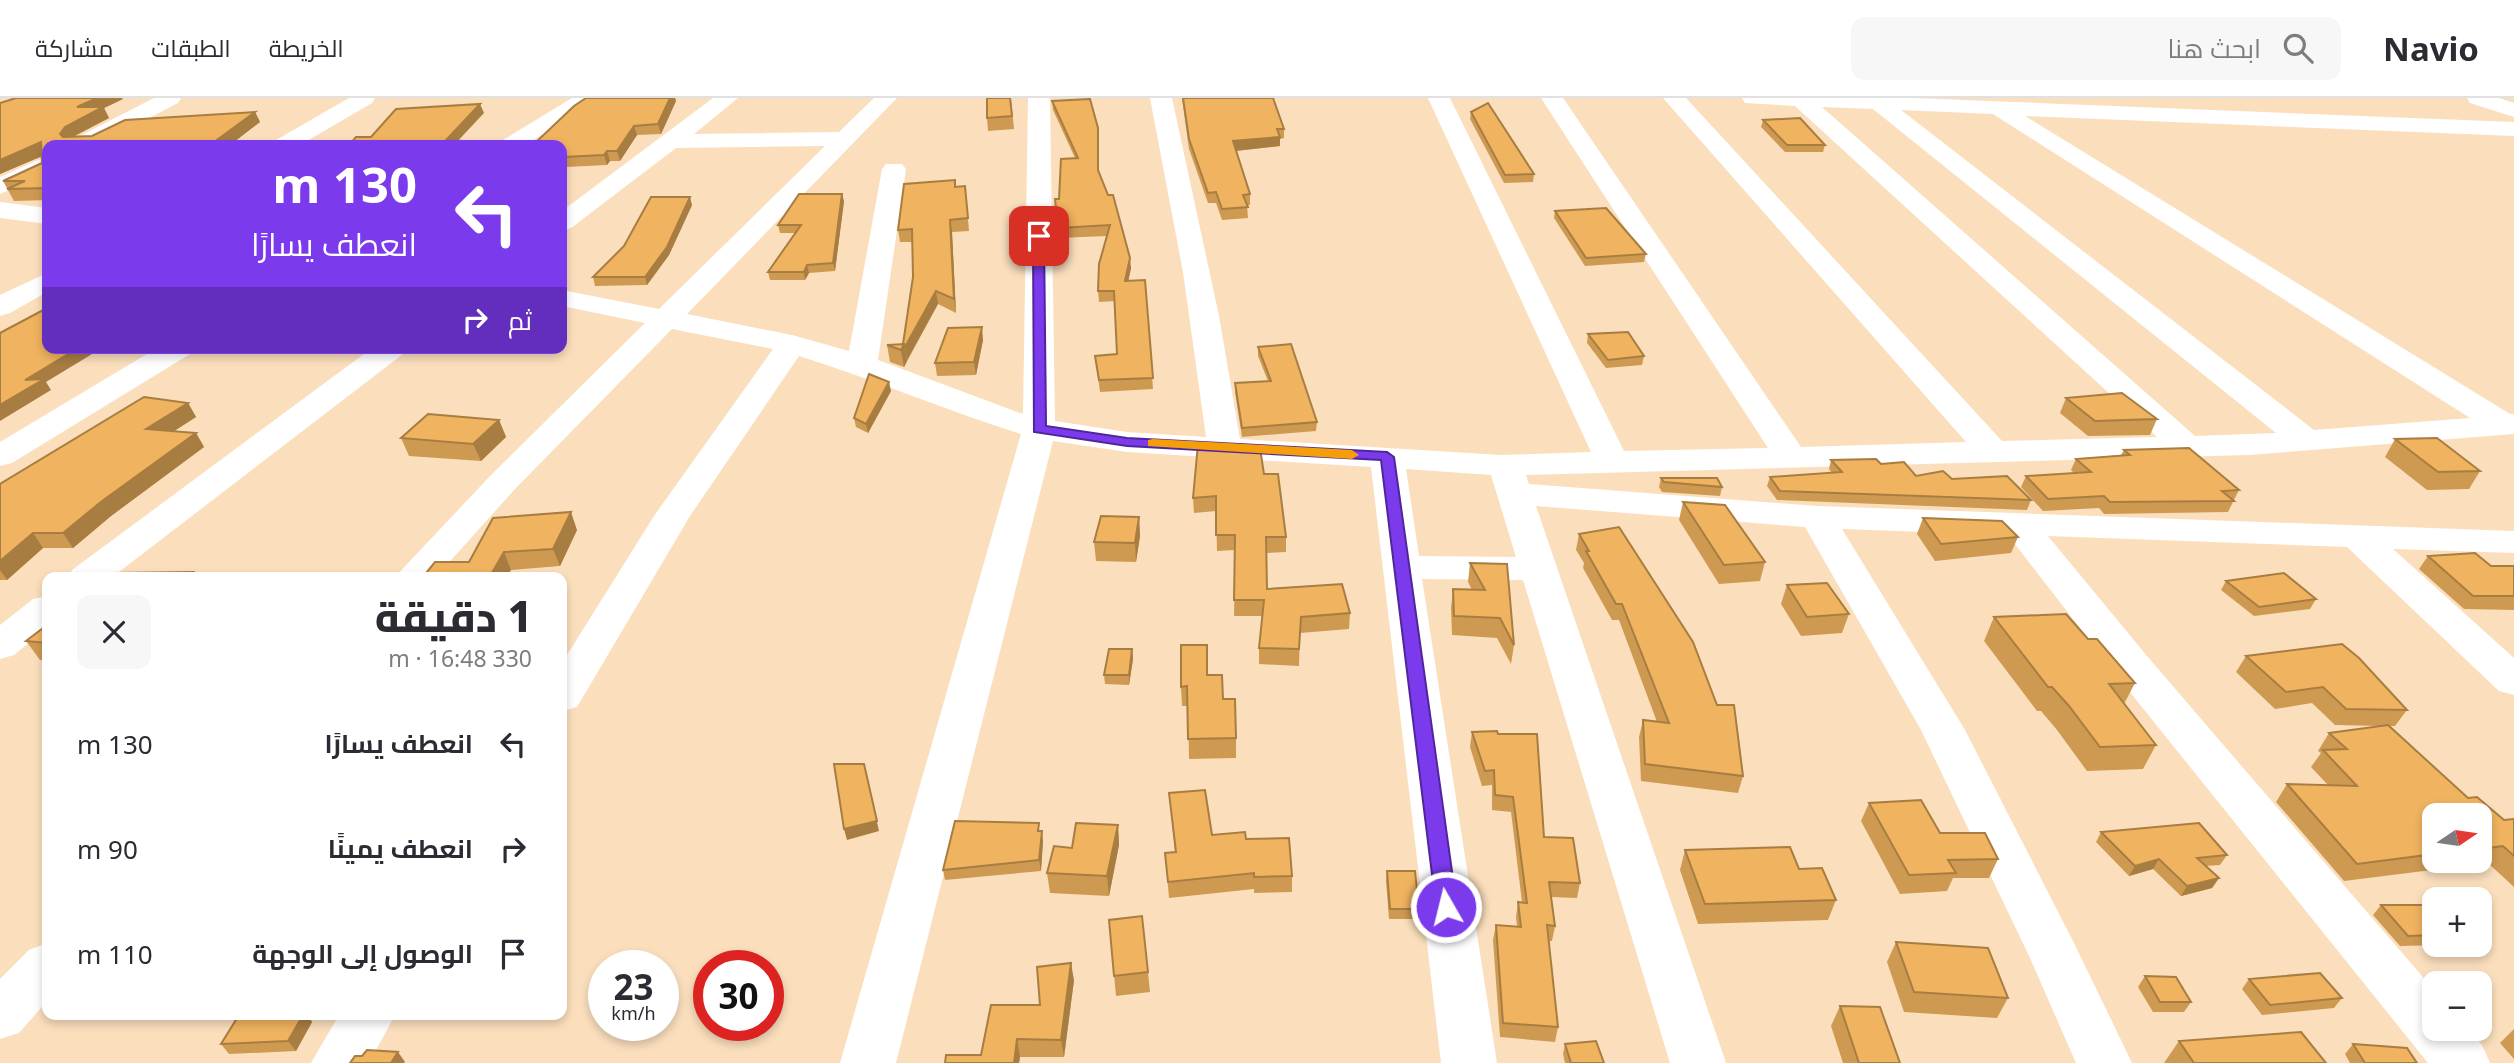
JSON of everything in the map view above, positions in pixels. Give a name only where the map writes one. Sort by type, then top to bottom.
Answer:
[{"type":"street","points":[[90,140],[170,98]]},
{"type":"street","points":[[293,140],[364,98]]},
{"type":"street","points":[[519,140],[587,98]]},
{"type":"street","points":[[567,219],[727,98]]},
{"type":"street","points":[[418,572],[886,98]]},
{"type":"street","points":[[868,1063],[1039,429],[1039,98]]},
{"type":"street","points":[[1161,98],[1201,295],[1217,384],[1224,447]]},
{"type":"street","points":[[1439,98],[1612,461]]},
{"type":"street","points":[[1552,98],[1790,456]]},
{"type":"street","points":[[1674,98],[1991,450]]},
{"type":"street","points":[[1753,98],[2514,129]]},
{"type":"street","points":[[2478,98],[2514,110]]},
{"type":"street","points":[[1801,100],[2186,446]]},
{"type":"street","points":[[1878,103],[2306,440]]},
{"type":"street","points":[[1998,108],[2509,424]]},
{"type":"street","points":[[670,141],[845,139]]},
{"type":"street","points":[[0,187],[42,166]]},
{"type":"street","points":[[862,365],[894,169]]},
{"type":"street","points":[[0,210],[42,215]]},
{"type":"street","points":[[0,307],[42,284]]},
{"type":"street","points":[[567,300],[792,344],[862,365],[993,415],[1039,429],[1127,442],[1387,457],[1508,479],[1817,517],[2514,542]]},
{"type":"street","points":[[567,689],[672,516],[792,344]]},
{"type":"street","points":[[0,456],[169,354]]},
{"type":"street","points":[[94,572],[384,354]]},
{"type":"street","points":[[1508,479],[1612,461],[2186,446],[2306,440],[2509,424]]},
{"type":"street","points":[[1387,457],[1469,1063]]},
{"type":"street","points":[[1508,479],[1698,1063]]},
{"type":"street","points":[[1817,517],[1943,730],[2056,958],[2104,1063]]},
{"type":"street","points":[[2019,524],[2132,666],[2462,1063]]},
{"type":"street","points":[[2357,536],[2514,681]]},
{"type":"street","points":[[1401,567],[1538,569]]},
{"type":"street","points":[[0,646],[42,612]]},
{"type":"street","points":[[0,1016],[42,970]]},
{"type":"street","points":[[339,1063],[365,1020]]},
{"type":"building","points":[[16,98],[97,98],[77,107],[103,107],[65,127],[60,134],[63,137],[92,136],[125,120],[255,112],[217,140],[42,140],[42,163],[41,142],[0,160],[0,103]]},
{"type":"building","points":[[586,98],[670,98],[658,124],[634,126],[617,151],[607,151],[604,155],[567,157],[567,140],[538,140]]},
{"type":"building","points":[[987,98],[1010,98],[1012,116],[987,118]]},
{"type":"building","points":[[1183,98],[1273,98],[1284,129],[1277,129],[1280,137],[1233,141],[1250,194],[1243,195],[1248,207],[1222,209],[1216,192],[1208,193],[1189,139]]},
{"type":"building","points":[[1090,99],[1098,128],[1098,170],[1108,195],[1113,195],[1130,258],[1125,281],[1145,280],[1153,378],[1099,380],[1095,356],[1117,354],[1114,291],[1098,291],[1099,264],[1110,225],[1058,228],[1055,199],[1059,199],[1061,159],[1078,158],[1052,101]]},
{"type":"building","points":[[1488,103],[1534,174],[1505,175],[1471,112]]},
{"type":"building","points":[[480,104],[446,140],[354,140],[356,137],[371,137],[396,109]]},
{"type":"building","points":[[1800,118],[1825,145],[1787,145],[1763,120]]},
{"type":"building","points":[[42,163],[42,188],[7,189],[25,181],[3,181]]},
{"type":"building","points":[[955,180],[955,187],[965,186],[968,218],[950,220],[954,299],[936,291],[905,347],[903,344],[913,277],[912,229],[898,230],[904,184]]},
{"type":"building","points":[[799,194],[842,194],[833,263],[807,265],[804,272],[768,272],[801,225],[778,225]]},
{"type":"building","points":[[651,197],[690,197],[667,247],[645,277],[593,277],[624,246]]},
{"type":"building","points":[[1606,208],[1646,254],[1586,258],[1555,211]]},
{"type":"building","points":[[42,311],[42,354],[68,354],[25,380],[44,379],[0,405],[0,333]]},
{"type":"building","points":[[982,327],[974,362],[935,363],[948,328]]},
{"type":"building","points":[[1628,332],[1644,356],[1608,360],[1588,334]]},
{"type":"building","points":[[904,344],[901,350],[887,345]]},
{"type":"building","points":[[1291,344],[1317,422],[1242,428],[1235,383],[1271,381],[1258,347]]},
{"type":"building","points":[[869,374],[889,382],[866,424],[854,418]]},
{"type":"building","points":[[2122,393],[2157,419],[2095,421],[2066,398]]},
{"type":"building","points":[[144,397],[188,403],[146,429],[196,433],[102,501],[63,533],[33,533],[0,561],[0,484]]},
{"type":"building","points":[[428,414],[499,420],[473,444],[401,438]]},
{"type":"building","points":[[2437,438],[2480,471],[2438,472],[2395,439]]},
{"type":"building","points":[[1198,444],[1260,448],[1264,474],[1278,474],[1286,537],[1266,537],[1267,589],[1342,584],[1350,613],[1301,617],[1299,649],[1259,648],[1264,600],[1234,600],[1235,535],[1216,535],[1216,496],[1193,498]]},
{"type":"building","points":[[2189,448],[2239,490],[2222,491],[2234,501],[2110,502],[2104,496],[2048,499],[2026,476],[2091,472],[2076,459],[2130,455],[2124,450]]},
{"type":"building","points":[[1876,459],[1881,464],[1904,462],[1916,476],[1943,471],[1952,479],[2007,476],[2031,500],[1780,491],[1770,477],[1842,472],[1831,460]]},
{"type":"building","points":[[1661,478],[1717,478],[1722,487],[1664,482]]},
{"type":"building","points":[[1683,502],[1725,505],[1765,562],[1724,565]]},
{"type":"building","points":[[571,512],[553,549],[504,552],[492,572],[427,572],[435,562],[469,562],[493,518]]},
{"type":"building","points":[[1101,516],[1139,517],[1135,543],[1094,542]]},
{"type":"building","points":[[1923,518],[2002,521],[2018,537],[1941,544]]},
{"type":"building","points":[[1619,527],[1693,642],[1717,705],[1734,705],[1743,776],[1645,764],[1643,720],[1669,723],[1622,604],[1616,604],[1579,534]]},
{"type":"building","points":[[2475,553],[2491,566],[2514,566],[2514,596],[2473,596],[2428,556]]},
{"type":"building","points":[[1470,563],[1507,564],[1514,645],[1500,618],[1454,616],[1453,589],[1485,590]]},
{"type":"building","points":[[2284,573],[2316,599],[2259,607],[2226,581]]},
{"type":"building","points":[[1827,583],[1849,614],[1807,617],[1787,585]]},
{"type":"building","points":[[2066,614],[2088,639],[2097,639],[2135,683],[2109,684],[2156,745],[2100,747],[2069,706],[2052,687],[2048,687],[1994,617]]},
{"type":"building","points":[[42,629],[42,643],[26,641]]},
{"type":"building","points":[[2342,644],[2359,658],[2407,710],[2346,709],[2323,687],[2286,692],[2246,656]]},
{"type":"building","points":[[1181,645],[1207,645],[1207,675],[1222,675],[1223,699],[1235,699],[1236,738],[1188,739],[1187,686],[1181,687]]},
{"type":"building","points":[[1109,649],[1132,649],[1129,675],[1104,675]]},
{"type":"building","points":[[2388,725],[2468,798],[2477,797],[2484,803],[2422,803],[2422,856],[2357,864],[2287,784],[2357,786],[2323,750],[2347,749],[2329,733]]},
{"type":"building","points":[[1497,731],[1498,734],[1537,734],[1544,837],[1573,838],[1580,883],[1549,882],[1555,926],[1547,925],[1558,1027],[1503,1023],[1496,925],[1521,927],[1518,902],[1527,903],[1513,797],[1495,795],[1494,770],[1485,771],[1472,732]]},
{"type":"building","points":[[834,764],[864,764],[877,821],[844,829]]},
{"type":"building","points":[[1205,790],[1212,835],[1245,832],[1246,839],[1289,838],[1292,876],[1254,877],[1254,873],[1168,882],[1165,853],[1176,852],[1169,793]]},
{"type":"building","points":[[1921,800],[1940,833],[1985,833],[1998,859],[1948,860],[1956,873],[1909,875],[1869,803]]},
{"type":"building","points":[[2492,810],[2504,820],[2514,819],[2514,856],[2503,846],[2492,847]]},
{"type":"building","points":[[955,821],[1039,823],[1038,831],[1042,831],[1039,860],[943,870]]},
{"type":"building","points":[[1076,823],[1118,825],[1107,876],[1047,873],[1054,846],[1072,848]]},
{"type":"building","points":[[2199,823],[2227,855],[2197,858],[2219,878],[2187,886],[2159,859],[2135,866],[2101,832]]},
{"type":"building","points":[[1790,847],[1799,869],[1822,868],[1836,900],[1705,904],[1685,850]]},
{"type":"building","points":[[1387,871],[1415,871],[1419,909],[1390,909]]},
{"type":"building","points":[[2381,905],[2422,905],[2422,935],[2408,936]]},
{"type":"building","points":[[1142,916],[1148,972],[1114,976],[1109,920]]},
{"type":"building","points":[[1896,942],[1988,948],[2008,998],[1914,992]]},
{"type":"building","points":[[1071,963],[1061,1040],[1017,1039],[1014,1063],[945,1063],[946,1055],[981,1055],[991,1005],[1040,1005],[1037,967]]},
{"type":"building","points":[[2320,973],[2342,998],[2270,1005],[2249,979]]},
{"type":"building","points":[[2145,976],[2176,977],[2191,1002],[2160,1002]]},
{"type":"building","points":[[1840,1006],[1880,1007],[1900,1063],[1859,1063]]},
{"type":"building","points":[[236,1020],[300,1020],[288,1041],[221,1044]]},
{"type":"building","points":[[2301,1032],[2326,1063],[2194,1063],[2179,1041]]},
{"type":"building","points":[[1596,1041],[1604,1063],[1571,1063],[1565,1044]]},
{"type":"building","points":[[2353,1044],[2407,1048],[2417,1063],[2365,1063]]},
{"type":"building","points":[[367,1050],[398,1052],[391,1063],[350,1063],[355,1056],[362,1056]]},
{"type":"slow traffic","points":[[1153,443],[1352,455]]},
{"type":"route","points":[[1039,236],[1039,429],[1127,442],[1387,457],[1446,907]]}]
